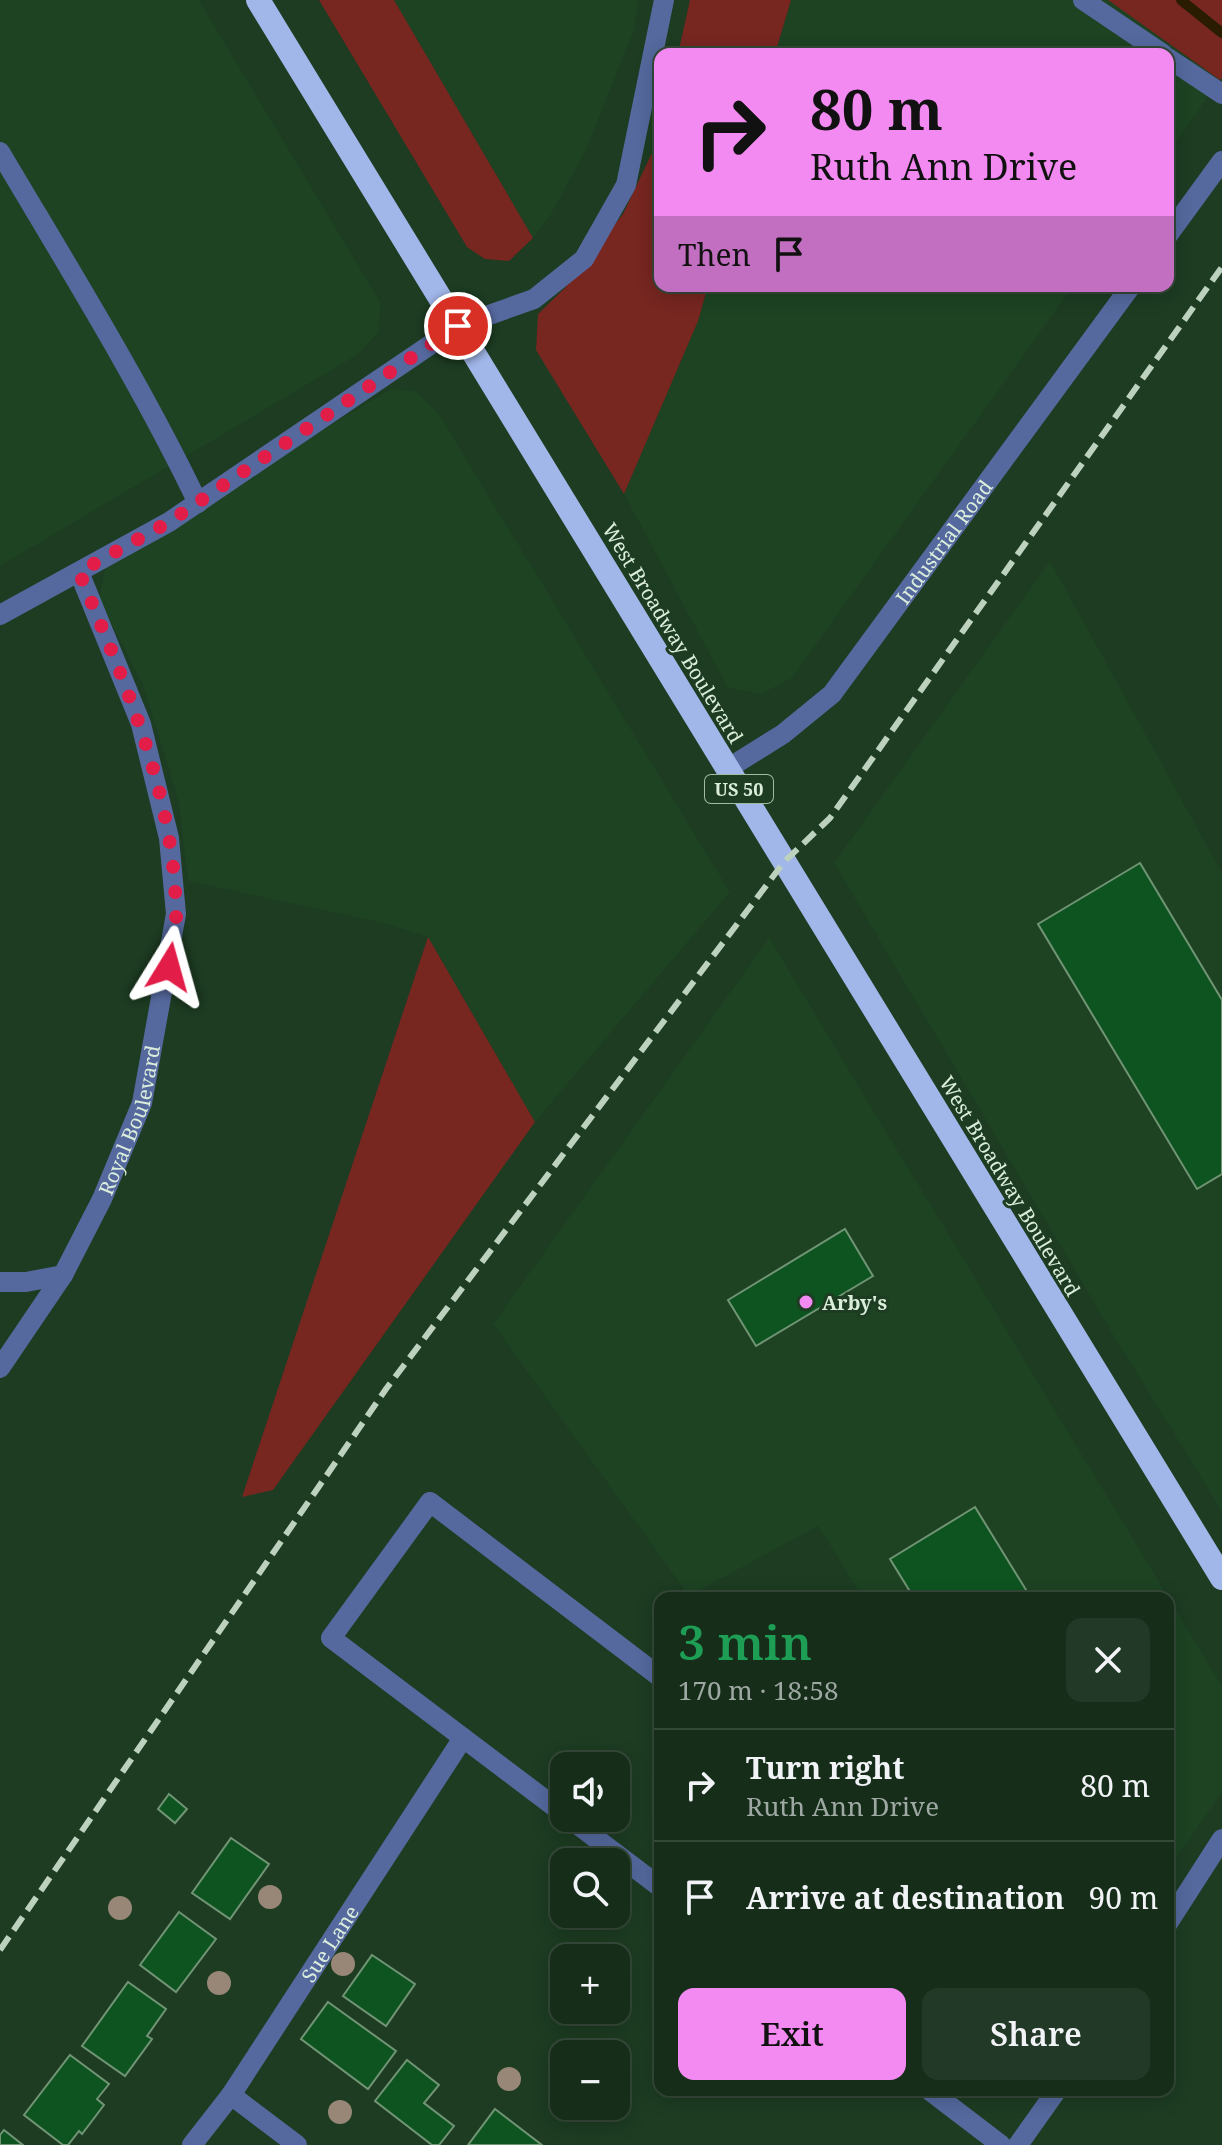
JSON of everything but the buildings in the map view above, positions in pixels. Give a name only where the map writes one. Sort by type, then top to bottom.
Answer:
[{"type":"highway","name":"West Broadway Boulevard","points":[[258,0],[1222,1578]]},
{"type":"street","points":[[654,48],[664,0]]},
{"type":"street","points":[[1083,0],[1154,48]]},
{"type":"street","points":[[0,615],[169,522],[458,326],[534,299],[584,259],[626,185],[654,49]]},
{"type":"street","points":[[1174,62],[1222,94]]},
{"type":"street","points":[[0,152],[89,303],[198,503]]},
{"type":"street","points":[[1174,227],[1222,161]]},
{"type":"street","name":"Industrial Road","points":[[727,769],[783,734],[832,694],[1127,292]]},
{"type":"street","name":"Royal Boulevard","points":[[0,1368],[63,1275],[102,1199],[142,1103],[176,914],[169,838],[141,724],[79,572]]},
{"type":"street","points":[[0,1282],[26,1282],[63,1275]]},
{"type":"street","points":[[550,1803],[331,1638],[430,1502],[654,1672]]},
{"type":"street","name":"Sue Lane","points":[[192,2145],[231,2095],[463,1738]]},
{"type":"street","points":[[587,1832],[654,1882]]},
{"type":"street","points":[[1174,1914],[1222,1839]]},
{"type":"street","points":[[231,2095],[297,2145]]},
{"type":"street","points":[[937,2096],[1001,2145]]},
{"type":"street","points":[[1018,2145],[1053,2096]]},
{"type":"shaded area","points":[[0,0],[199,0],[381,303],[378,333],[357,355],[0,566]]},
{"type":"shaded area","points":[[319,0],[394,0],[533,238],[509,261],[485,259],[467,247]]},
{"type":"shaded area","points":[[394,0],[639,0],[634,29],[586,150],[550,216],[533,238]]},
{"type":"shaded area","points":[[690,0],[791,0],[777,48],[679,48]]},
{"type":"shaded area","points":[[791,0],[1108,0],[1220,80],[1174,145],[1174,48],[777,48]]},
{"type":"shaded area","points":[[1108,0],[1222,0],[1222,78],[1220,80]]},
{"type":"shaded area","points":[[654,149],[654,292],[706,292],[698,321],[624,494],[536,350],[538,314],[565,288],[623,214]]},
{"type":"shaded area","points":[[706,292],[1069,292],[792,678],[761,694],[728,688],[624,494],[698,321]]},
{"type":"shaded area","points":[[391,389],[415,391],[438,413],[730,892],[535,1122],[428,937],[388,924],[188,881],[178,799],[143,685],[99,599],[105,569],[132,542]]},
{"type":"shaded area","points":[[1050,561],[1222,873],[1222,1511],[1115,1338],[834,863]]},
{"type":"shaded area","points":[[428,937],[535,1122],[273,1490],[242,1497]]},
{"type":"shaded area","points":[[769,938],[1165,1592],[859,1592],[818,1526],[696,1592],[686,1592],[493,1324]]},
{"type":"shaded area","points":[[1174,1607],[1222,1686],[1222,1792],[1174,1861]]},
{"type":"waterway","points":[[1181,0],[1222,33]]},
{"type":"railway","points":[[0,1950],[386,1389],[784,862],[830,818],[1222,267]]},
{"type":"place","name":"Arby's","points":[[806,1302]]},
{"type":"route","points":[[169,967],[176,914],[169,838],[141,724],[79,572],[169,522],[458,326]]}]
